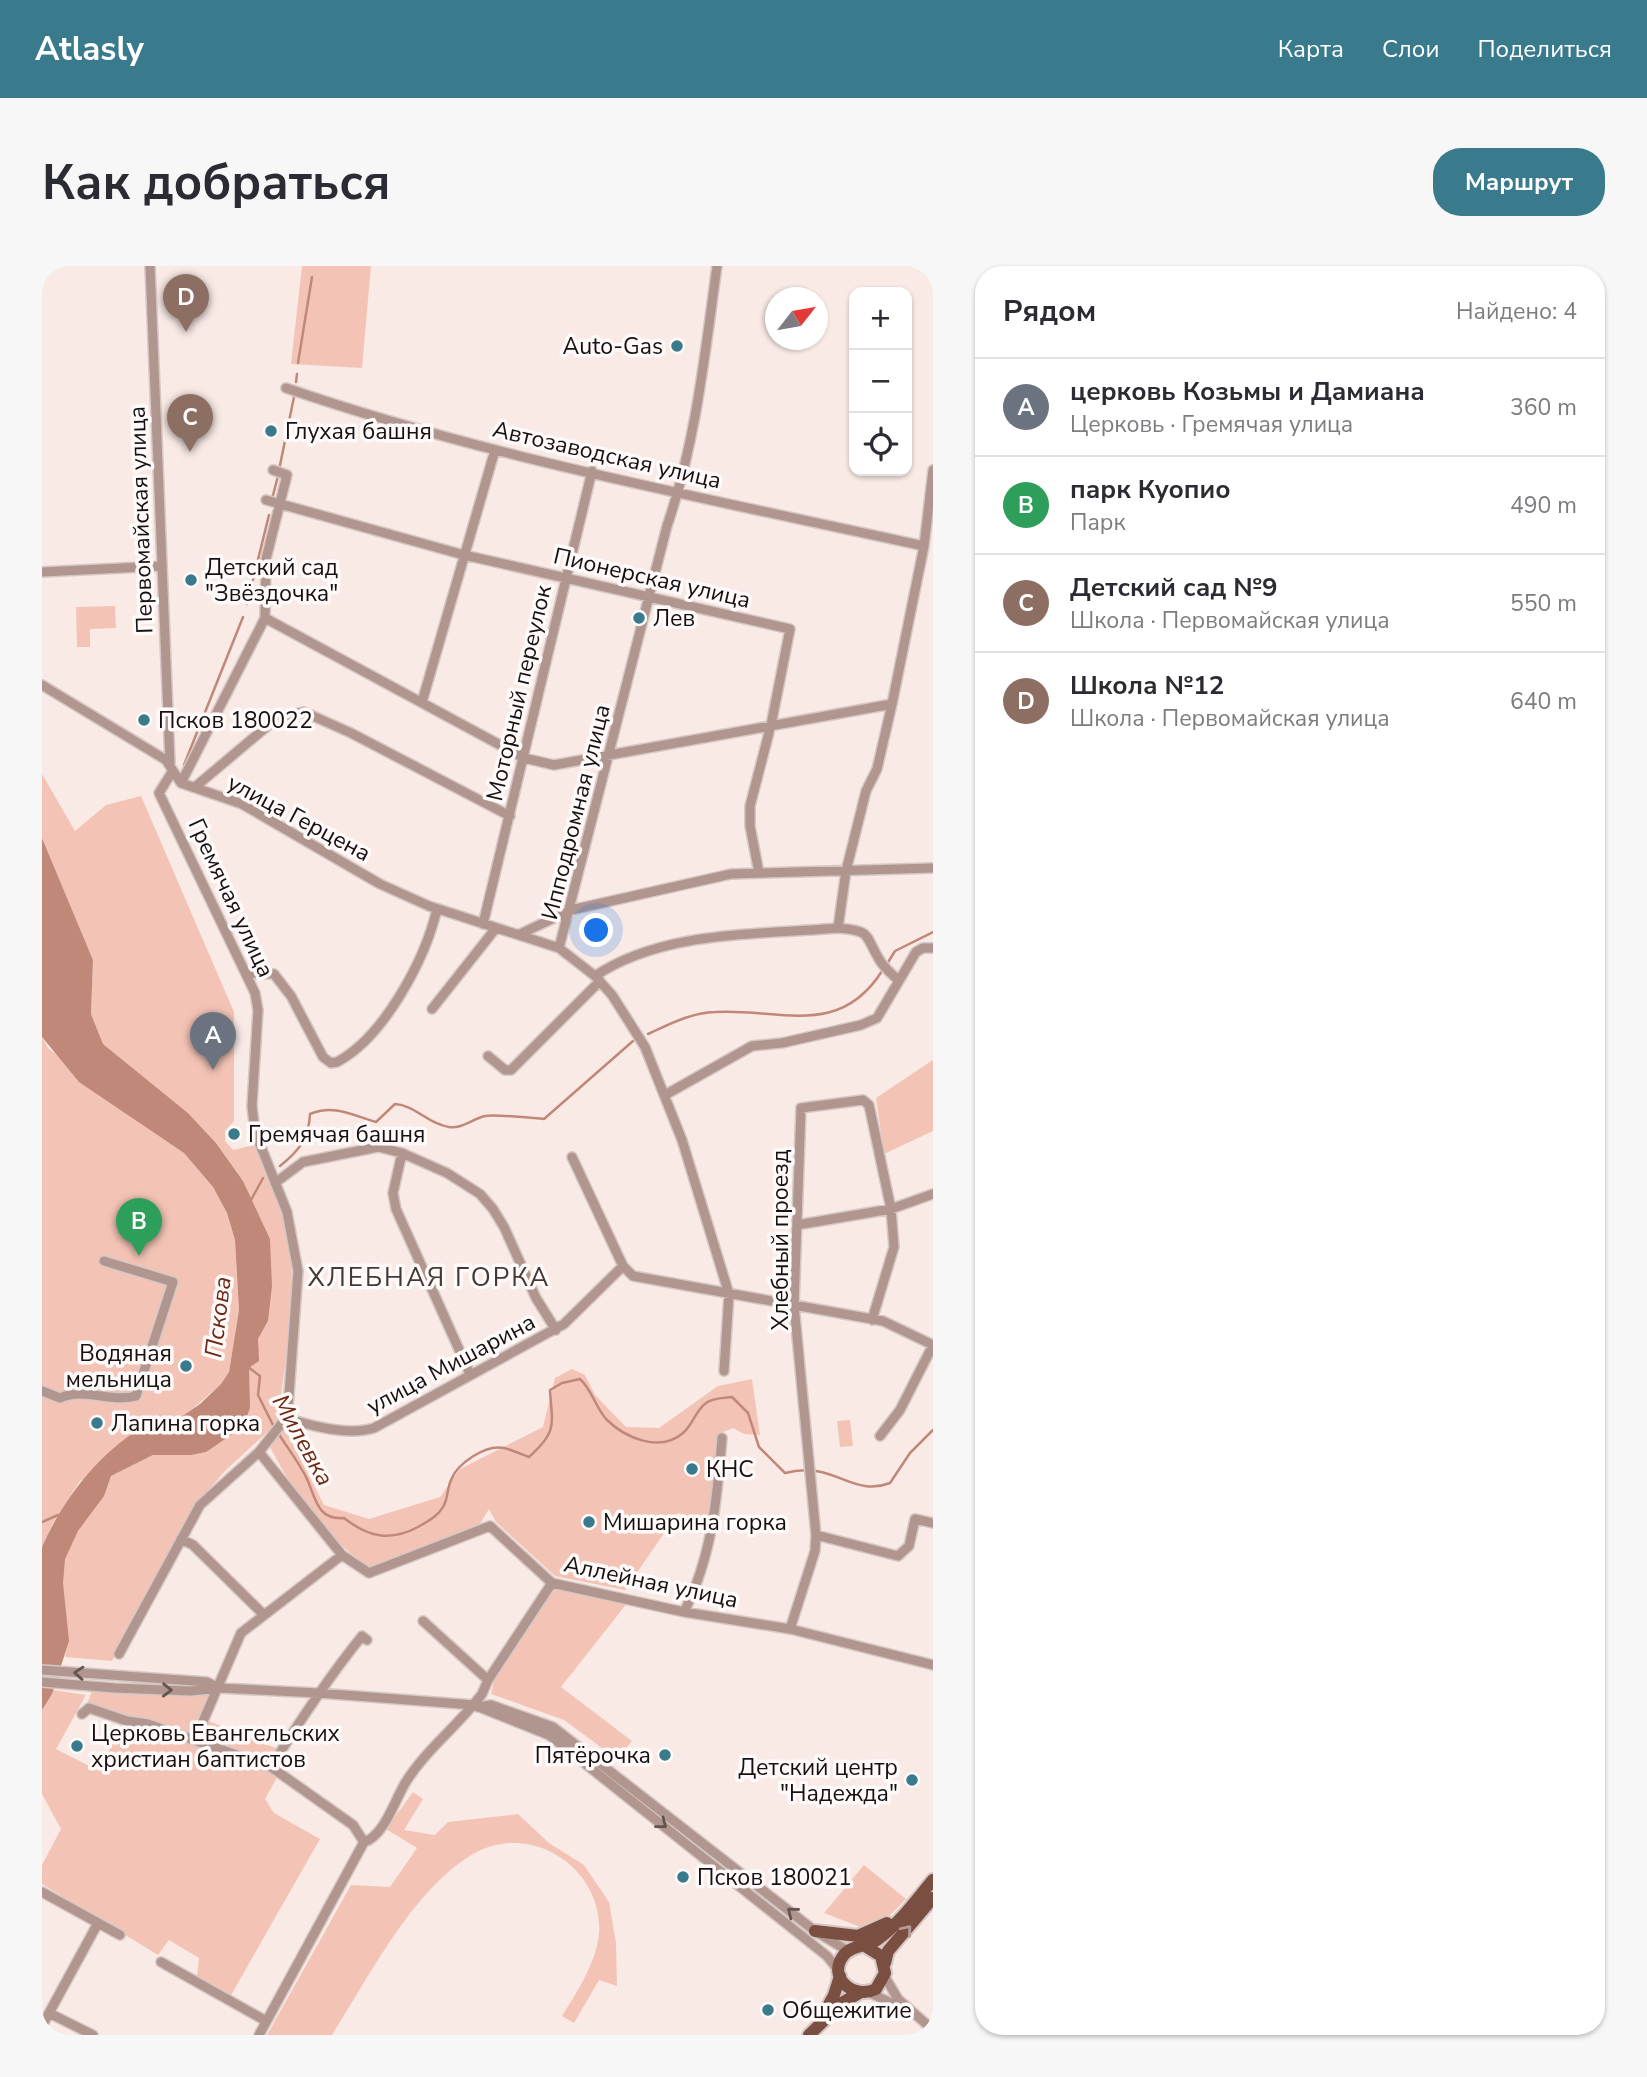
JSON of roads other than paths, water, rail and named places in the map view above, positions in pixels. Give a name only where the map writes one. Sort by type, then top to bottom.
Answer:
[{"type":"main road","points":[[812,2032],[834,1995],[842,1958],[848,1951],[878,1939],[933,1880]]},
{"type":"main road","points":[[812,2032],[842,2003],[879,1986],[884,1977],[888,1951],[933,1898]]},
{"type":"main road","points":[[815,1931],[858,1936],[874,1931],[906,1912]]},
{"type":"main road","points":[[865,1946],[879,1953],[885,1963]]},
{"type":"main road","points":[[839,1974],[847,1988],[864,1993]]},
{"type":"street","name":"Первомайская улица","points":[[150,266],[169,756],[172,772]]},
{"type":"street","name":"Ипподромная улица","points":[[717,266],[698,403],[679,493],[559,948],[598,979],[645,1047],[665,1095],[729,1294],[724,1371]]},
{"type":"street","name":"Автозаводская улица","points":[[286,388],[391,422],[495,450],[924,546]]},
{"type":"street","points":[[422,702],[495,450]]},
{"type":"street","points":[[838,928],[846,870],[870,783],[877,769],[892,704],[924,546],[933,470]]},
{"type":"street","name":"Моторный переулок","points":[[483,924],[592,471]]},
{"type":"street","points":[[42,685],[166,760],[181,783],[265,618],[267,559],[287,475],[277,472]]},
{"type":"street","name":"Пионерская улица","points":[[266,500],[464,555],[790,629],[771,725],[750,806],[750,826],[759,873]]},
{"type":"street","points":[[42,572],[162,566]]},
{"type":"street","points":[[265,618],[524,758],[554,765],[892,704]]},
{"type":"street","points":[[195,787],[277,718],[304,712],[351,733],[510,816]]},
{"type":"street","name":"Гремячая улица","points":[[172,772],[159,793],[247,973],[258,1010],[252,1106],[255,1132],[287,1212],[298,1271],[284,1421]]},
{"type":"street","name":"улица Герцена","points":[[181,783],[242,804],[380,884],[437,909],[559,948]]},
{"type":"street","points":[[519,934],[571,910],[731,874],[933,868]]},
{"type":"street","points":[[247,973],[274,974],[290,996],[323,1057],[331,1063],[337,1062],[352,1051],[394,1007],[437,909]]},
{"type":"street","points":[[432,1009],[496,928]]},
{"type":"street","points":[[488,1056],[505,1070],[511,1070],[598,979],[619,961],[642,952],[722,937],[838,928],[866,934],[873,943],[879,960],[898,980]]},
{"type":"street","points":[[665,1095],[752,1046],[807,1038],[877,1018],[916,952],[933,948]]},
{"type":"street","name":"Хлебный проезд","points":[[790,1629],[815,1551],[816,1535],[794,1305],[800,1108],[863,1100],[869,1105],[891,1209]]},
{"type":"street","points":[[274,1181],[303,1162],[341,1152],[378,1147],[402,1153],[465,1183],[493,1209],[536,1298],[555,1330]]},
{"type":"street","points":[[402,1153],[393,1193],[396,1209],[470,1374]]},
{"type":"street","points":[[572,1157],[623,1266],[633,1276],[883,1321],[933,1345],[900,1410],[880,1436]]},
{"type":"street","points":[[797,1225],[891,1209],[933,1194]]},
{"type":"street","points":[[872,1320],[894,1247],[891,1209]]},
{"type":"street","points":[[42,1391],[60,1398],[69,1394],[124,1400],[136,1396],[173,1282],[104,1261]]},
{"type":"street","name":"улица Мишарина","points":[[284,1421],[364,1431],[555,1330],[588,1303],[623,1266]]},
{"type":"street","points":[[118,1654],[200,1505],[262,1448],[284,1421]]},
{"type":"street","points":[[684,1612],[702,1572],[708,1547],[716,1508],[722,1438]]},
{"type":"street","points":[[195,1740],[241,1633],[342,1555],[262,1448]]},
{"type":"street","points":[[816,1535],[898,1556],[909,1546],[915,1519],[933,1523]]},
{"type":"street","name":"Аллейная улица","points":[[342,1555],[369,1573],[491,1526],[552,1583],[684,1612],[790,1629],[933,1665]]},
{"type":"street","points":[[181,1539],[193,1545],[264,1615]]},
{"type":"street","points":[[258,2035],[365,1842],[377,1833],[406,1781],[476,1706],[488,1680],[552,1583]]},
{"type":"street","points":[[423,1621],[488,1680]]},
{"type":"street","points":[[271,1767],[318,1693],[362,1636],[367,1640]]},
{"type":"street","points":[[42,1670],[206,1682],[219,1688]]},
{"type":"street","points":[[42,1682],[115,1688],[191,1691],[219,1688],[318,1693],[491,1705],[553,1727],[815,1931],[848,1951]]},
{"type":"street","points":[[476,1706],[549,1735],[827,1956],[839,1974]]},
{"type":"street","points":[[82,1714],[89,1708],[195,1740],[271,1767],[353,1825],[365,1842]]},
{"type":"street","points":[[42,1892],[120,1935]]},
{"type":"street","points":[[42,2026],[98,1923]]},
{"type":"street","points":[[161,1962],[266,2021]]},
{"type":"street","points":[[884,1977],[894,1993],[933,2030]]},
{"type":"street","points":[[864,1993],[895,2003],[920,2019]]},
{"type":"street","points":[[49,2013],[93,2035]]},
{"type":"waterway","points":[[298,363],[312,277]]},
{"type":"waterway","points":[[296,382],[297,374]]},
{"type":"waterway","points":[[279,470],[294,397]]},
{"type":"waterway","points":[[272,499],[278,476]]},
{"type":"waterway","points":[[247,604],[269,515]]},
{"type":"waterway","points":[[184,765],[243,617]]},
{"type":"waterway","points":[[887,964],[895,951],[933,932]]},
{"type":"waterway","points":[[648,1034],[697,1014],[739,1012],[806,1016],[827,1013],[847,1006],[865,992],[882,971]]},
{"type":"waterway","points":[[280,1166],[302,1143],[308,1130],[310,1114],[319,1111],[335,1110],[376,1122],[395,1104],[449,1127],[490,1116],[544,1119],[633,1041]]},
{"type":"waterway","points":[[251,1200],[263,1178]]},
{"type":"waterway","name":"Милевка","points":[[248,1367],[260,1376],[258,1395],[274,1427]]},
{"type":"waterway","name":"Милевка","points":[[278,1433],[304,1473],[323,1512],[328,1516],[344,1518],[362,1530],[389,1536],[408,1532],[438,1513],[445,1504],[454,1474],[480,1452],[507,1449],[529,1457],[549,1434],[552,1412],[550,1390],[562,1383],[580,1379],[606,1419],[623,1432],[643,1441],[664,1442],[674,1439],[689,1426],[702,1406],[709,1401],[732,1397],[748,1413],[759,1447],[785,1473],[817,1471],[864,1486],[890,1483],[910,1453],[933,1430]]},
{"type":"waterway","points":[[42,1522],[58,1515]]},
{"type":"place","name":"Школа №12","points":[[186,332]]},
{"type":"place","name":"Auto-Gas","points":[[677,346]]},
{"type":"place","name":"Глухая башня","points":[[271,431]]},
{"type":"place","name":"Детский сад №9","points":[[190,452]]},
{"type":"place","name":"Детский сад \"Звёздочка\"","points":[[191,580]]},
{"type":"place","name":"Лев","points":[[639,618]]},
{"type":"place","name":"Псков 180022","points":[[144,720]]},
{"type":"place","name":"церковь Козьмы и Дамиана","points":[[213,1070]]},
{"type":"place","name":"Гремячая башня","points":[[234,1134]]},
{"type":"place","name":"парк Куопио","points":[[139,1256]]},
{"type":"place","name":"Водяная мельница","points":[[186,1366]]},
{"type":"place","name":"Лапина горка","points":[[97,1423]]},
{"type":"place","name":"КНС","points":[[692,1469]]},
{"type":"place","name":"Мишарина горка","points":[[589,1522]]},
{"type":"place","name":"Церковь Евангельских христиан баптистов","points":[[77,1746]]},
{"type":"place","name":"Пятёрочка","points":[[665,1755]]},
{"type":"place","name":"Детский центр \"Надежда\"","points":[[912,1780]]},
{"type":"place","name":"Псков 180021","points":[[683,1877]]},
{"type":"place","name":"Общежитие","points":[[768,2010]]},
{"type":"district","name":"ХЛЕБНАЯ ГОРКА","points":[[429,1277]]},
{"type":"water label","name":"Пскова","points":[[218,1317]]}]
